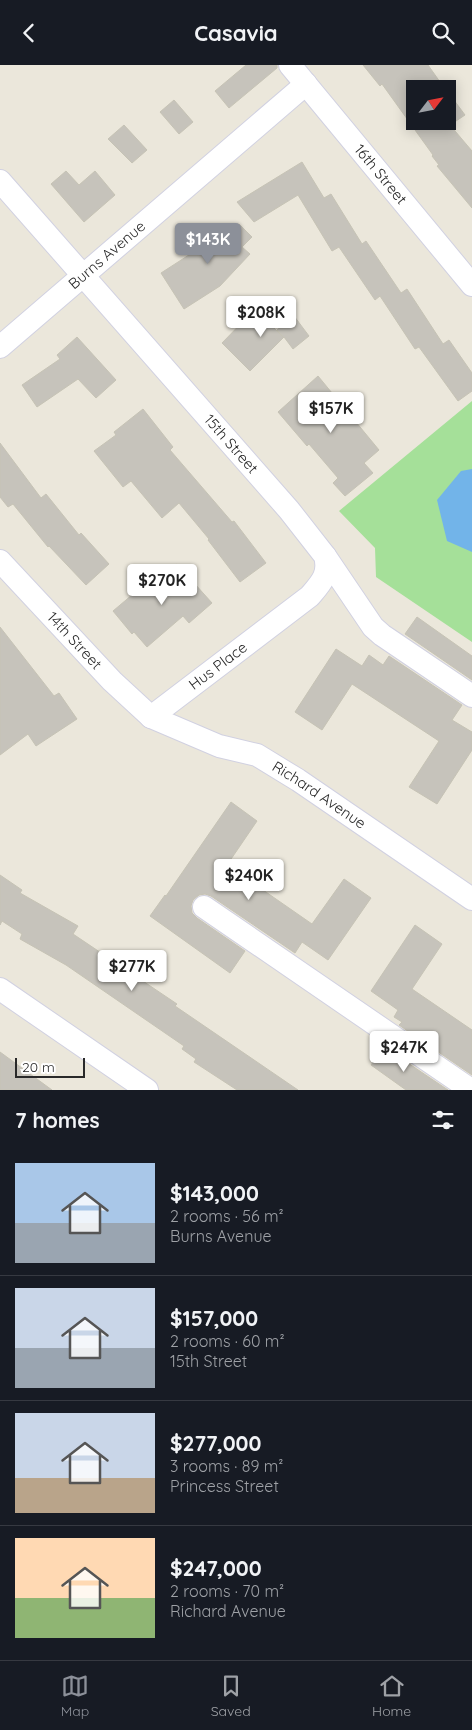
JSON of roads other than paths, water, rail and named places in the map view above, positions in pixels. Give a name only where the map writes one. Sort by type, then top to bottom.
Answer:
[{"type":"street","name":"16th Street","points":[[290,65],[472,285]]},
{"type":"street","name":"Burns Avenue","points":[[0,347],[306,84]]},
{"type":"street","name":"15th Street","points":[[0,181],[289,510],[325,556],[373,627],[472,696]]},
{"type":"street","name":"Hus Place","points":[[152,717],[310,596],[323,581],[327,563],[325,556]]},
{"type":"street","name":"14th Street","points":[[0,561],[112,681],[152,717]]},
{"type":"street","name":"Richard Avenue","points":[[152,717],[219,746],[257,755],[298,780],[472,899]]},
{"type":"street","points":[[204,907],[471,1090]]},
{"type":"street","points":[[0,989],[148,1090]]},
{"type":"water","points":[[472,469],[472,552],[447,541],[437,500],[461,471]]}]
